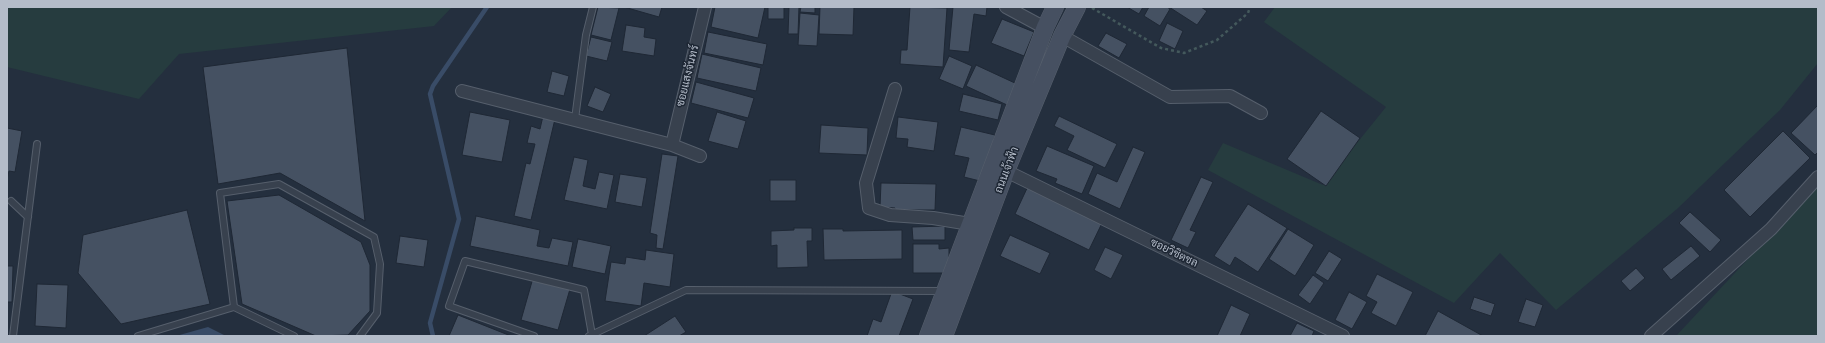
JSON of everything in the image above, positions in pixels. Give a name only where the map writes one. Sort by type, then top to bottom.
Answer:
[{"type":"main road","name":"ถนนเจ้าฟ้า","points":[[928,336],[1045,28],[1055,7]]},
{"type":"main road","name":"ถนนเจ้าฟ้า","points":[[944,336],[1006,170],[1062,36],[1077,7]]},
{"type":"street","name":"ซอยแสงจันทร์","points":[[672,145],[705,7]]},
{"type":"street","points":[[1006,7],[1045,28]]},
{"type":"street","points":[[1062,36],[1170,97],[1230,96],[1261,113]]},
{"type":"street","points":[[895,89],[866,183],[869,208],[890,215],[934,218],[970,224]]},
{"type":"street","points":[[462,91],[672,145],[700,156]]},
{"type":"street","name":"ซอยวิชิตชล","points":[[1006,170],[1343,336]]},
{"type":"street","points":[[1652,336],[1771,230],[1818,177]]},
{"type":"lane","points":[[575,119],[586,35],[593,7]]},
{"type":"lane","points":[[13,336],[37,144]]},
{"type":"lane","points":[[234,307],[220,193],[280,184],[374,237],[380,264],[377,312],[360,336]]},
{"type":"lane","points":[[11,202],[28,218]]},
{"type":"lane","points":[[534,336],[449,306],[465,261],[584,290],[591,335],[686,290],[945,291]]},
{"type":"lane","points":[[138,336],[234,307],[294,336]]},
{"type":"path","points":[[1091,7],[1161,48],[1184,52],[1217,40],[1248,13],[1250,7]]},
{"type":"green space","points":[[7,7],[452,7],[434,26],[179,54],[139,99],[7,67]]},
{"type":"green space","points":[[1275,7],[1818,7],[1818,63],[1780,110],[1677,209],[1556,310],[1500,253],[1454,303],[1208,170],[1223,143],[1323,185],[1386,107],[1264,22]]},
{"type":"green space","points":[[1818,184],[1818,336],[1676,336]]},
{"type":"water","points":[[208,327],[226,336],[176,336]]},
{"type":"building","points":[[598,7],[619,8],[611,40],[591,35]]},
{"type":"building","points":[[624,7],[662,7],[659,17]]},
{"type":"building","points":[[715,7],[765,7],[758,38],[711,27]]},
{"type":"building","points":[[768,7],[784,7],[784,19],[768,19]]},
{"type":"building","points":[[789,7],[799,7],[798,34],[788,34]]},
{"type":"building","points":[[801,7],[815,7],[815,13],[800,12]]},
{"type":"building","points":[[820,7],[854,7],[853,35],[819,34]]},
{"type":"building","points":[[910,7],[947,8],[943,67],[900,64],[901,50],[907,50]]},
{"type":"building","points":[[953,7],[987,7],[986,16],[974,14],[969,52],[949,50]]},
{"type":"building","points":[[1127,7],[1143,7],[1139,14]]},
{"type":"building","points":[[1149,7],[1167,7],[1170,9],[1160,26],[1144,16]]},
{"type":"building","points":[[1169,7],[1201,7],[1207,11],[1197,25]]},
{"type":"building","points":[[800,13],[819,15],[817,46],[798,45]]},
{"type":"building","points":[[1002,19],[1034,32],[1024,56],[991,43]]},
{"type":"building","points":[[1167,23],[1183,31],[1175,49],[1159,41]]},
{"type":"building","points":[[626,25],[645,28],[644,37],[656,39],[654,56],[622,51]]},
{"type":"building","points":[[708,32],[767,44],[763,65],[704,53]]},
{"type":"building","points":[[1106,33],[1127,44],[1119,58],[1098,46]]},
{"type":"building","points":[[591,37],[612,42],[607,61],[586,56]]},
{"type":"building","points":[[347,48],[365,221],[280,173],[218,184],[203,67]]},
{"type":"building","points":[[702,54],[761,68],[756,91],[697,78]]},
{"type":"building","points":[[949,56],[972,66],[963,89],[939,79]]},
{"type":"building","points":[[976,65],[1017,84],[1007,105],[966,86]]},
{"type":"building","points":[[552,71],[569,76],[564,96],[547,92]]},
{"type":"building","points":[[696,82],[754,98],[748,118],[691,103]]},
{"type":"building","points":[[595,87],[611,94],[603,112],[587,106]]},
{"type":"building","points":[[963,94],[1002,104],[998,120],[959,111]]},
{"type":"building","points":[[1818,105],[1818,152],[1815,155],[1791,133]]},
{"type":"building","points":[[1321,111],[1360,138],[1326,186],[1287,159]]},
{"type":"building","points":[[470,112],[510,120],[502,162],[462,155]]},
{"type":"building","points":[[717,112],[746,121],[738,149],[708,141]]},
{"type":"building","points":[[543,116],[555,119],[531,220],[514,216],[526,163],[530,164],[535,144],[527,143],[531,126],[540,129]]},
{"type":"building","points":[[1059,116],[1117,144],[1105,168],[1067,150],[1074,136],[1054,126]]},
{"type":"building","points":[[898,117],[938,122],[934,151],[907,147],[908,139],[896,138]]},
{"type":"building","points":[[821,125],[868,128],[867,155],[819,153]]},
{"type":"building","points":[[961,127],[995,135],[984,182],[964,177],[969,158],[954,155]]},
{"type":"building","points":[[7,128],[22,131],[15,172],[9,171],[7,179]]},
{"type":"building","points":[[1783,131],[1810,158],[1750,217],[1724,190]]},
{"type":"building","points":[[1047,146],[1094,166],[1082,194],[1055,183],[1057,179],[1036,171]]},
{"type":"building","points":[[1133,147],[1145,152],[1120,209],[1088,194],[1097,173],[1117,182]]},
{"type":"building","points":[[662,154],[678,156],[663,249],[656,248],[657,235],[650,233]]},
{"type":"building","points":[[574,157],[588,160],[583,186],[595,189],[599,172],[614,175],[607,209],[564,200]]},
{"type":"building","points":[[620,174],[647,178],[642,207],[615,202]]},
{"type":"building","points":[[1201,177],[1213,182],[1190,230],[1196,232],[1188,248],[1171,240]]},
{"type":"building","points":[[770,180],[796,180],[796,201],[770,201]]},
{"type":"building","points":[[881,183],[936,184],[935,210],[895,210],[895,208],[880,207]]},
{"type":"building","points":[[1029,184],[1103,221],[1089,250],[1015,214]]},
{"type":"building","points":[[279,195],[361,242],[370,265],[370,311],[348,335],[316,336],[242,304],[227,201]]},
{"type":"building","points":[[1248,204],[1287,228],[1258,272],[1235,257],[1230,266],[1214,256]]},
{"type":"building","points":[[187,210],[210,304],[121,324],[78,273],[83,235]]},
{"type":"building","points":[[1690,212],[1721,240],[1710,252],[1679,223]]},
{"type":"building","points":[[476,216],[540,230],[537,246],[549,248],[552,238],[573,242],[568,266],[470,246]]},
{"type":"building","points":[[945,226],[945,240],[913,240],[912,227]]},
{"type":"building","points":[[794,228],[812,228],[812,241],[807,241],[808,267],[777,268],[777,245],[771,246],[771,231],[794,230]]},
{"type":"building","points":[[823,229],[843,229],[843,231],[902,230],[902,259],[824,260]]},
{"type":"building","points":[[1288,229],[1314,245],[1295,276],[1269,259]]},
{"type":"building","points":[[1010,235],[1050,253],[1040,274],[1000,256]]},
{"type":"building","points":[[400,236],[428,240],[424,267],[396,263]]},
{"type":"building","points":[[578,239],[611,246],[605,274],[572,267]]},
{"type":"building","points":[[913,244],[939,244],[939,249],[949,248],[949,273],[913,273]]},
{"type":"building","points":[[1691,246],[1700,256],[1671,280],[1662,269]]},
{"type":"building","points":[[1105,247],[1123,255],[1111,279],[1094,270]]},
{"type":"building","points":[[646,250],[674,254],[670,287],[644,283],[641,306],[605,301],[611,262],[625,264],[626,257],[645,260]]},
{"type":"building","points":[[1329,251],[1342,259],[1328,281],[1315,273]]},
{"type":"building","points":[[7,266],[13,266],[12,302],[7,302]]},
{"type":"building","points":[[1636,268],[1645,278],[1630,291],[1621,281]]},
{"type":"building","points":[[1377,274],[1413,292],[1396,326],[1371,313],[1377,302],[1366,296]]},
{"type":"building","points":[[1313,275],[1324,283],[1310,304],[1298,295]]},
{"type":"building","points":[[533,278],[570,289],[558,330],[521,320]]},
{"type":"building","points":[[37,284],[68,285],[66,328],[35,326]]},
{"type":"building","points":[[892,291],[913,299],[899,336],[867,336],[873,319],[881,322]]},
{"type":"building","points":[[1349,292],[1367,302],[1352,329],[1335,320]]},
{"type":"building","points":[[1474,297],[1495,304],[1491,316],[1470,309]]},
{"type":"building","points":[[1526,299],[1543,305],[1535,327],[1518,322]]},
{"type":"building","points":[[1231,305],[1250,314],[1240,336],[1217,336]]},
{"type":"building","points":[[1438,311],[1483,336],[1425,336]]},
{"type":"building","points":[[458,315],[511,336],[449,336]]},
{"type":"building","points":[[675,316],[686,332],[679,336],[644,336]]},
{"type":"building","points":[[1297,323],[1314,331],[1312,336],[1290,336]]},
{"type":"waterway","points":[[433,336],[430,323],[459,219],[430,94],[433,86],[487,7]]}]
